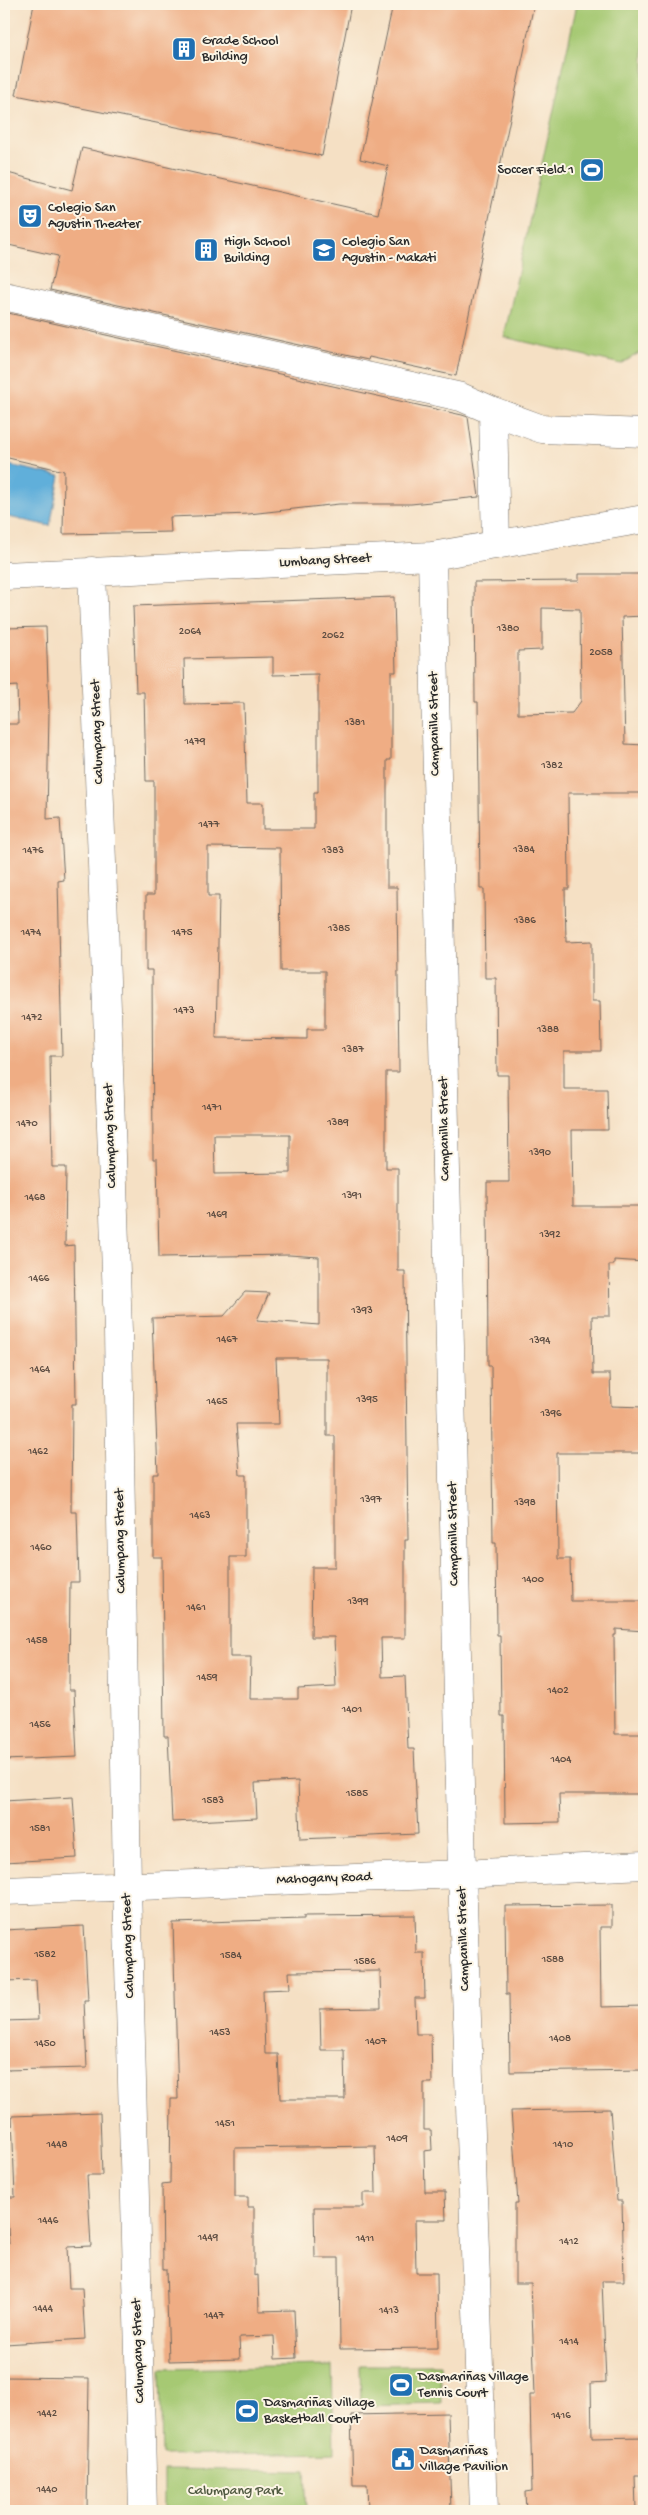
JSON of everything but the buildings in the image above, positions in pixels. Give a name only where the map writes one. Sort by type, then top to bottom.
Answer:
[{"type":"street","points":[[4,296],[461,397],[542,430],[644,433]]},
{"type":"street","points":[[492,411],[496,545]]},
{"type":"street","name":"Lumbang Street","points":[[4,576],[432,556],[644,518]]},
{"type":"street","name":"Campanilla Street","points":[[432,556],[462,1874],[484,2511]]},
{"type":"street","name":"Calumpang Street","points":[[92,571],[118,1331],[127,1886],[144,2511]]},
{"type":"street","name":"Mahogany Road","points":[[4,1891],[462,1874],[644,1865]]},
{"type":"green space","name":"Soccer Field 1","points":[[577,4],[644,4],[644,350],[621,364],[504,337]]},
{"type":"green space","name":"Dasmariñas Village Tennis Court","points":[[360,2365],[440,2365],[442,2404],[361,2406]]},
{"type":"green space","name":"Dasmariñas Village Basketball Court","points":[[332,2366],[334,2453],[162,2456],[160,2369]]},
{"type":"green space","name":"Calumpang Park","points":[[164,2469],[305,2471],[307,2511],[164,2511]]},
{"type":"water","points":[[4,464],[60,476],[50,526],[4,516]]},
{"type":"place","name":"Grade School Building","points":[[184,49]]},
{"type":"place","name":"Soccer Field 1","points":[[592,170]]},
{"type":"place","name":"Colegio San Agustin Theater","points":[[30,216]]},
{"type":"place","name":"High School Building","points":[[206,250]]},
{"type":"place","name":"Colegio San Agustin - Makati","points":[[324,250]]},
{"type":"place","name":"Dasmariñas Village Tennis Court","points":[[401,2385]]},
{"type":"place","name":"Dasmariñas Village Basketball Court","points":[[247,2411]]},
{"type":"place","name":"Dasmariñas Village Pavilion","points":[[403,2459]]}]
